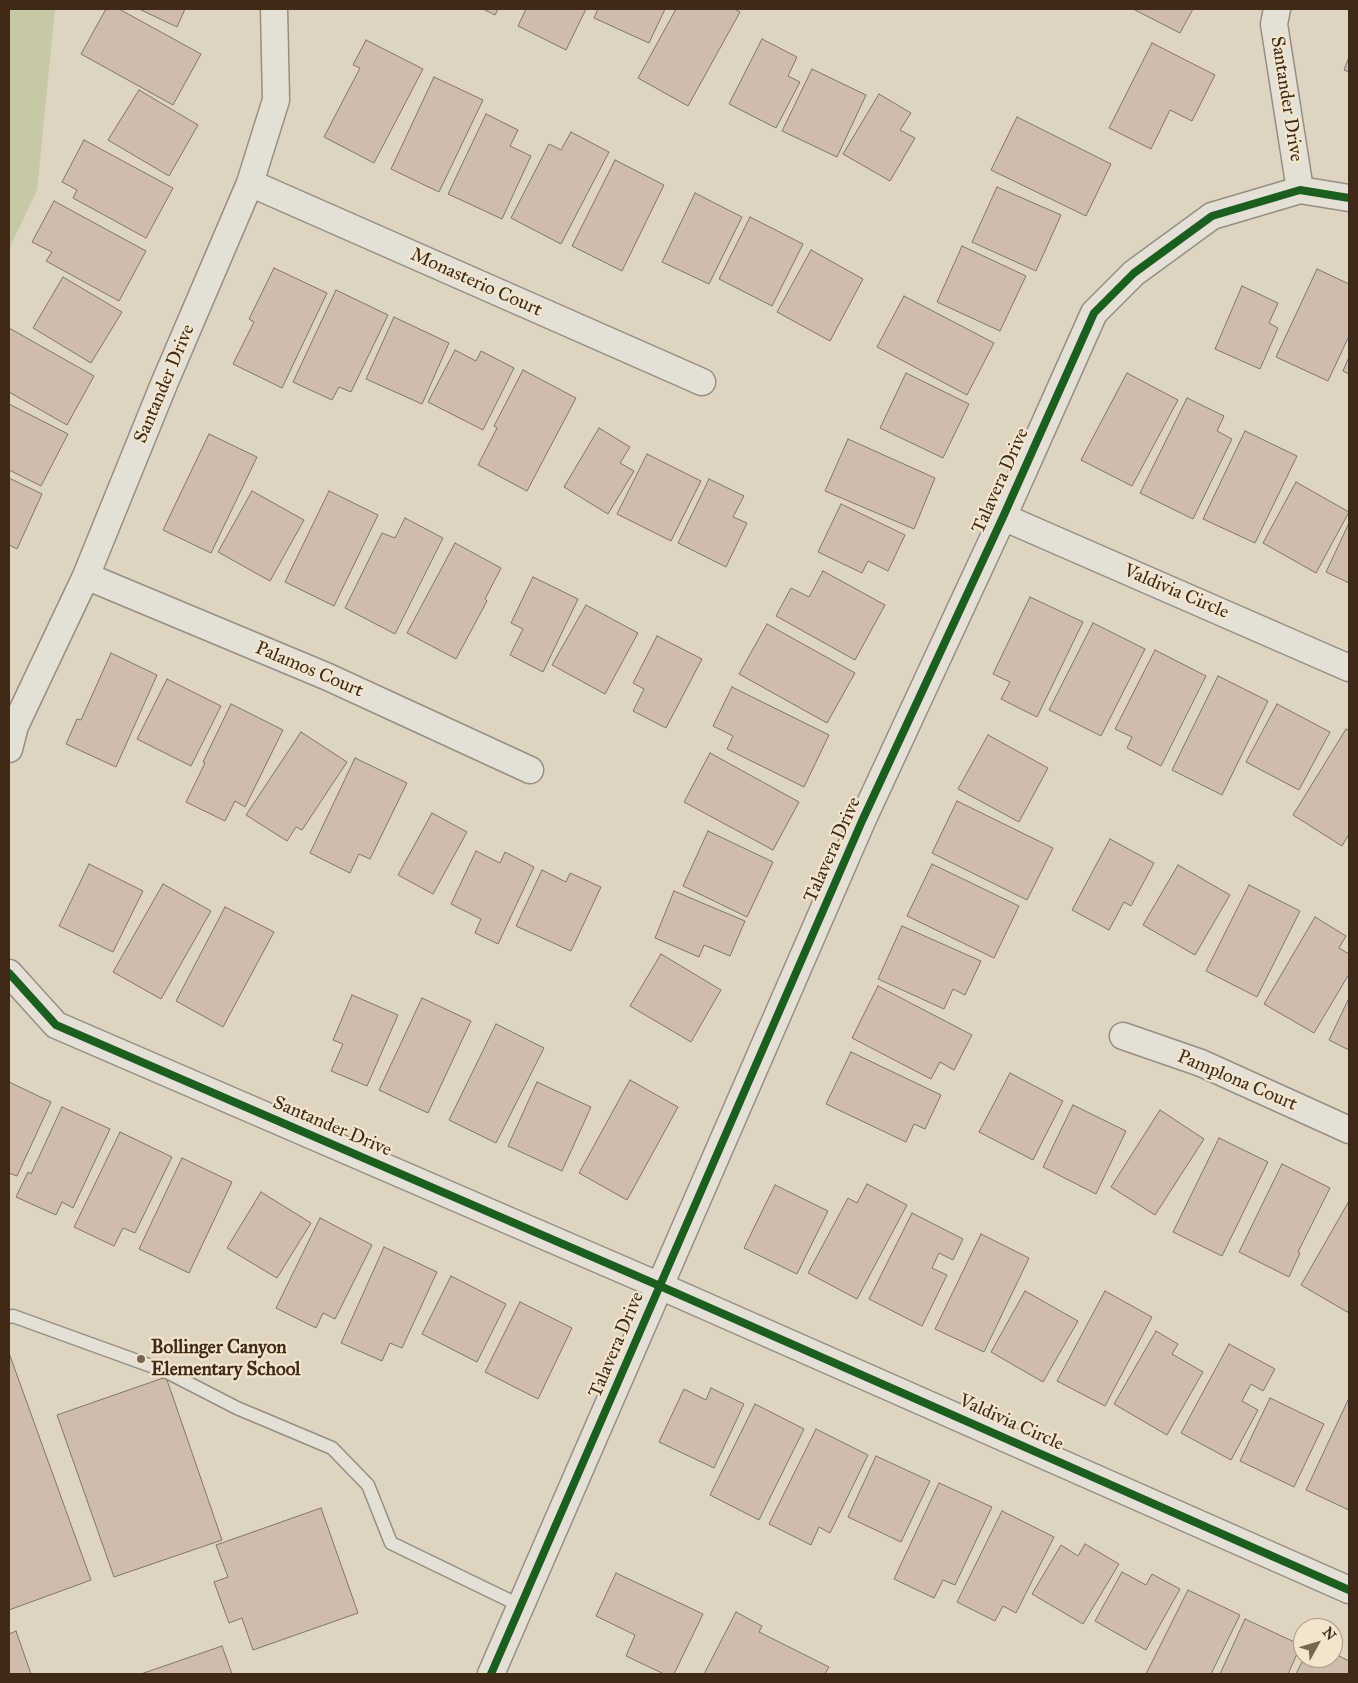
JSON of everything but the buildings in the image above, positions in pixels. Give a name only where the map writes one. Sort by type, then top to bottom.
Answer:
[{"type":"street","name":"Santander Drive","points":[[9,749],[15,726],[86,576],[164,384],[250,184],[276,100],[274,9]]},
{"type":"street","name":"Santander Drive","points":[[1277,9],[1274,24],[1300,190]]},
{"type":"street","name":"Monasterio Court","points":[[250,184],[702,382]]},
{"type":"street","name":"Talavera Drive","points":[[491,1674],[862,821],[1003,518],[1094,313],[1134,273],[1212,216],[1300,190],[1349,198]]},
{"type":"street","name":"Valdivia Circle","points":[[1003,518],[1349,668]]},
{"type":"street","name":"Palamos Court","points":[[86,576],[328,678],[530,770]]},
{"type":"street","name":"Santander Drive","points":[[9,973],[56,1025],[660,1286]]},
{"type":"street","name":"Pamplona Court","points":[[1123,1036],[1201,1064],[1349,1130]]},
{"type":"street","name":"Valdivia Circle","points":[[660,1286],[1349,1590]]},
{"type":"lane","points":[[9,1317],[13,1316],[165,1371],[237,1408],[332,1448],[368,1485],[391,1543],[522,1606]]},
{"type":"green space","points":[[9,9],[55,9],[37,190],[9,249]]},
{"type":"cycle path","points":[[491,1674],[862,821],[1003,517],[1094,313],[1134,273],[1212,216],[1300,190],[1349,198]]},
{"type":"cycle path","points":[[9,973],[56,1025],[660,1286],[1349,1590]]},
{"type":"place","name":"Bollinger Canyon Elementary School","points":[[141,1359]]}]
